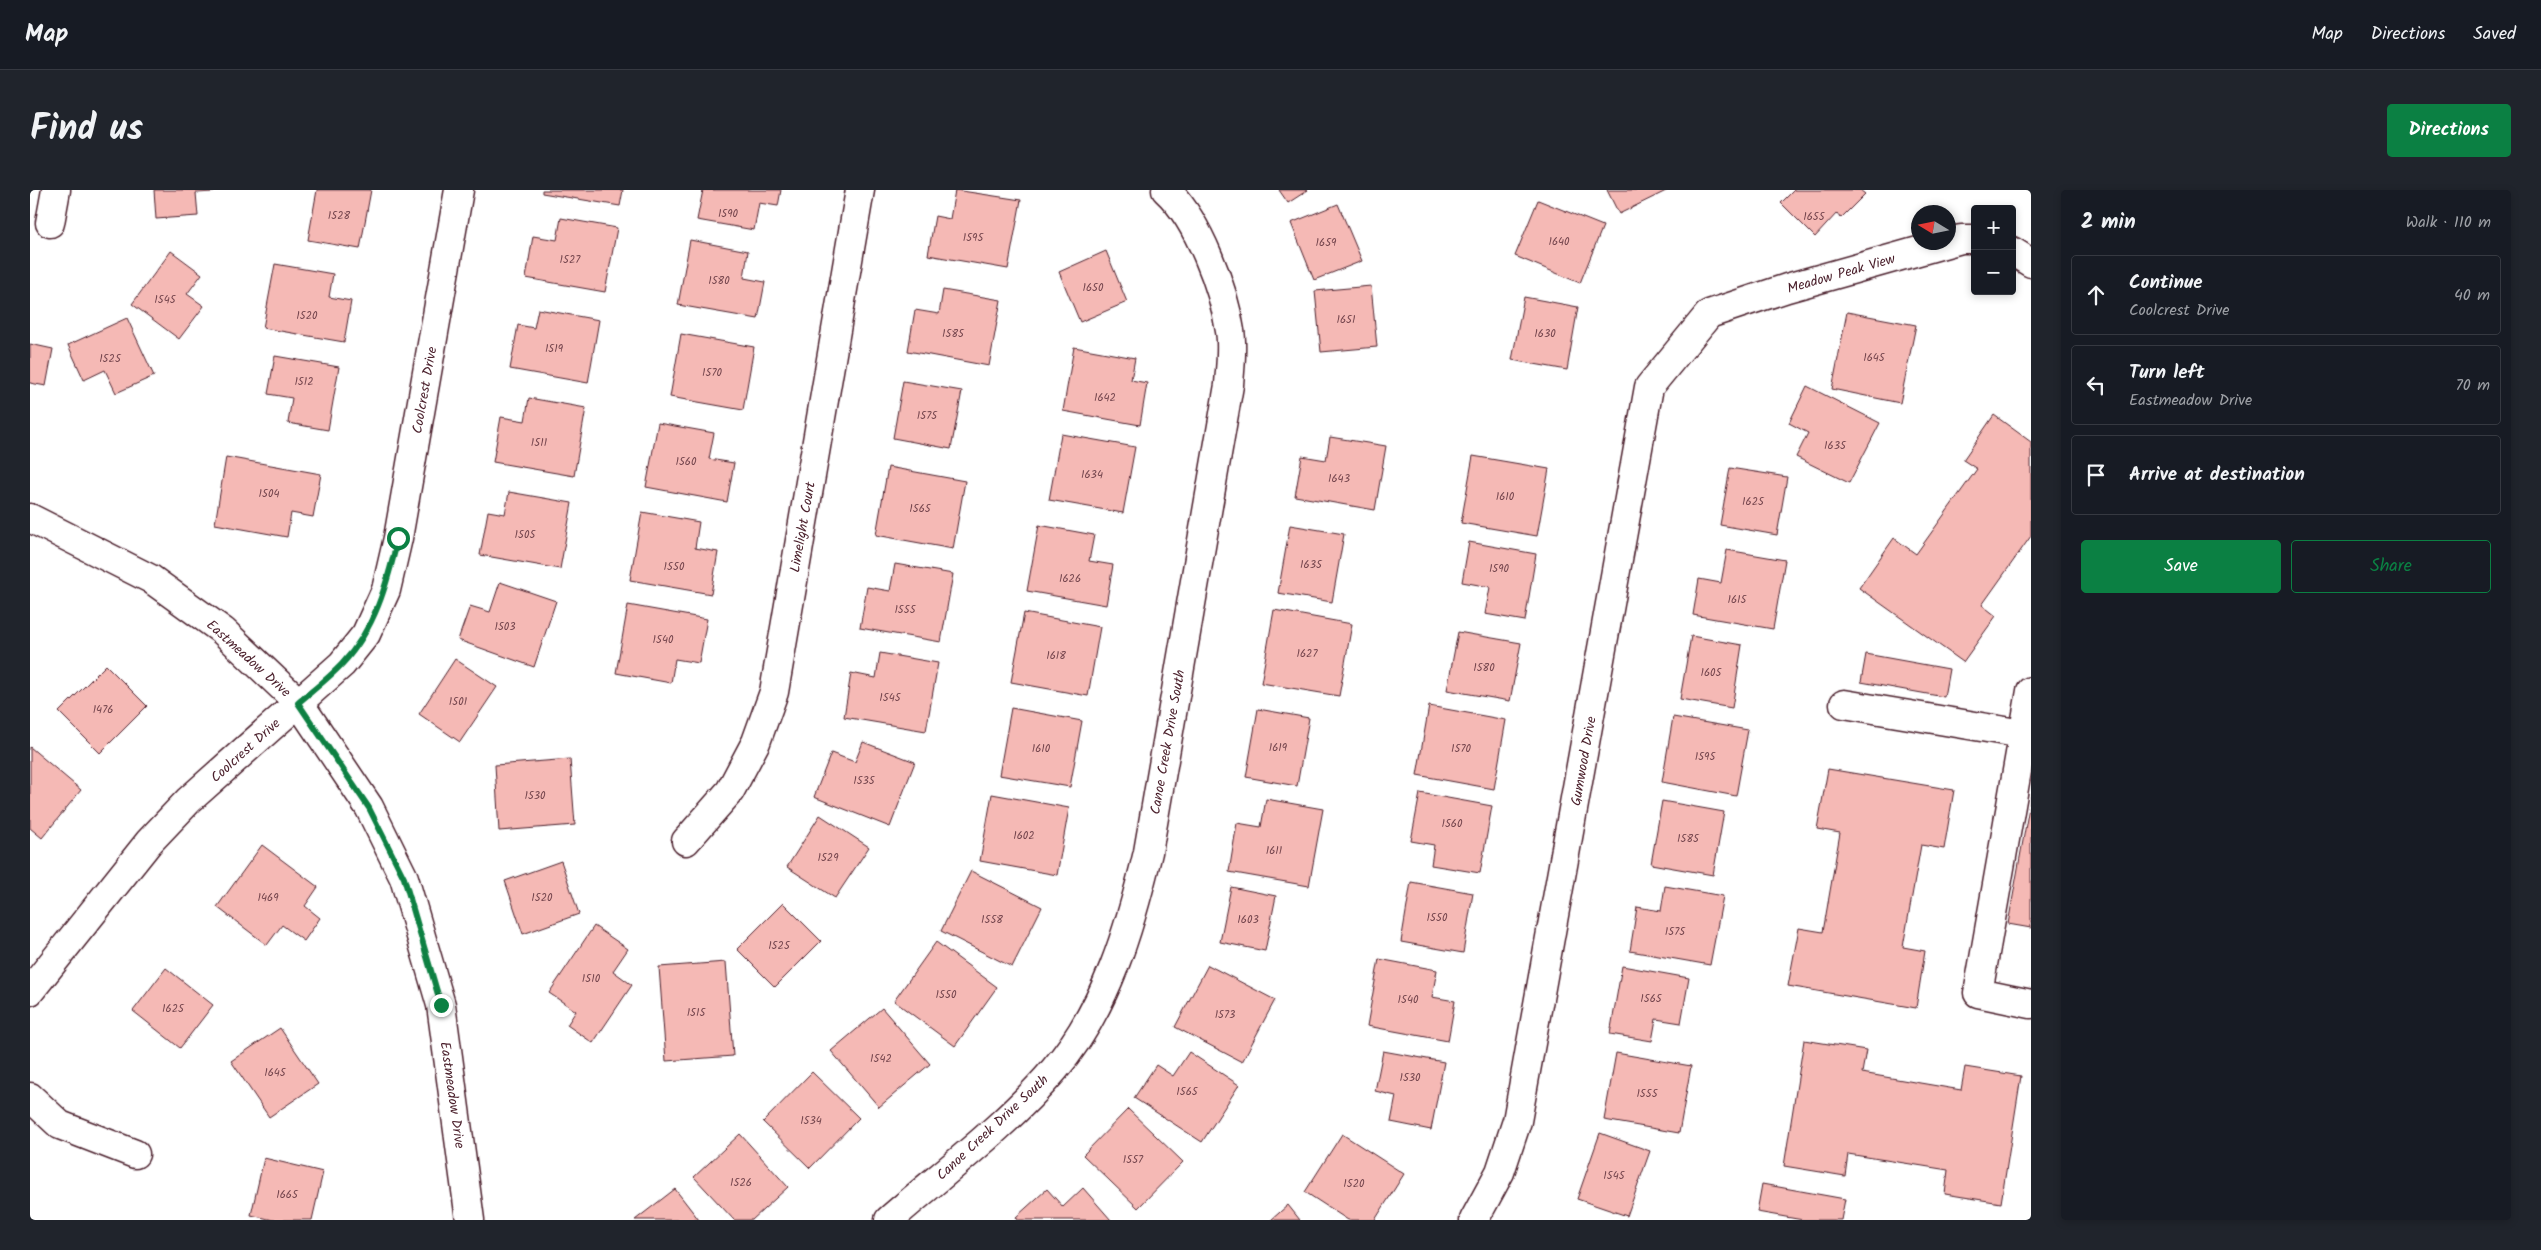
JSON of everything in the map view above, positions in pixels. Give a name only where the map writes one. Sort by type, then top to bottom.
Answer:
[{"type":"street","points":[[50,223],[56,190]]},
{"type":"street","name":"Coolcrest Drive","points":[[30,991],[149,842],[189,800],[342,664],[366,634],[386,590],[398,538],[459,190]]},
{"type":"street","name":"Limelight Court","points":[[686,841],[730,792],[756,742],[774,692],[860,190]]},
{"type":"street","name":"Canoe Creek Drive South","points":[[889,1220],[1009,1115],[1055,1069],[1090,1019],[1117,957],[1134,910],[1148,852],[1229,385],[1231,332],[1219,282],[1200,238],[1174,196],[1166,190]]},
{"type":"street","name":"Meadow Peak View","points":[[1709,314],[1796,286],[1961,239],[1971,239]]},
{"type":"street","points":[[2016,254],[2031,263]]},
{"type":"street","name":"Gumwood Drive","points":[[1474,1220],[1500,1172],[1519,1111],[1649,388],[1709,314]]},
{"type":"street","name":"Eastmeadow Drive","points":[[30,518],[151,579],[223,631],[298,703],[369,808],[404,878],[441,1005],[470,1220]]},
{"type":"street","points":[[2031,691],[1978,993],[2031,1004]]},
{"type":"street","points":[[1844,704],[2022,734]]},
{"type":"street","points":[[30,1097],[60,1125],[134,1154]]},
{"type":"building","points":[[154,190],[214,190],[214,192],[196,193],[198,216],[156,219]]},
{"type":"building","points":[[317,190],[371,190],[360,249],[308,240]]},
{"type":"building","points":[[542,190],[623,190],[620,206],[542,193]]},
{"type":"building","points":[[703,190],[781,190],[778,206],[759,203],[754,230],[697,220]]},
{"type":"building","points":[[955,190],[1021,200],[1008,269],[928,255],[935,216],[950,219]]},
{"type":"building","points":[[1279,190],[1308,190],[1288,203]]},
{"type":"building","points":[[1607,190],[1668,190],[1619,214]]},
{"type":"building","points":[[1794,190],[1860,190],[1865,194],[1841,218],[1837,213],[1815,237],[1781,203]]},
{"type":"building","points":[[1538,200],[1603,226],[1580,283],[1515,256]]},
{"type":"building","points":[[1338,204],[1362,261],[1314,280],[1291,223]]},
{"type":"building","points":[[561,218],[617,228],[605,292],[526,278],[533,236],[557,240]]},
{"type":"building","points":[[690,240],[748,251],[744,278],[765,282],[758,319],[678,305]]},
{"type":"building","points":[[171,251],[202,274],[187,294],[204,306],[179,339],[132,304]]},
{"type":"building","points":[[1106,251],[1127,302],[1080,322],[1059,272]]},
{"type":"building","points":[[275,264],[333,274],[329,297],[351,301],[344,342],[263,328]]},
{"type":"building","points":[[1371,286],[1377,347],[1321,352],[1315,291]]},
{"type":"building","points":[[943,290],[1001,300],[989,366],[908,351],[915,310],[939,314]]},
{"type":"building","points":[[1524,297],[1578,307],[1567,370],[1512,360]]},
{"type":"building","points":[[538,309],[599,320],[588,383],[510,369],[518,325],[534,328]]},
{"type":"building","points":[[1847,312],[1916,325],[1900,403],[1832,389]]},
{"type":"building","points":[[127,318],[154,376],[116,393],[105,370],[84,380],[68,345]]},
{"type":"building","points":[[681,334],[754,347],[743,410],[670,397]]},
{"type":"building","points":[[30,344],[53,349],[46,386],[30,383]]},
{"type":"building","points":[[1074,347],[1135,358],[1131,380],[1147,383],[1140,425],[1063,411]]},
{"type":"building","points":[[275,356],[339,367],[328,430],[288,423],[292,398],[268,394]]},
{"type":"building","points":[[903,381],[962,391],[951,449],[893,438]]},
{"type":"building","points":[[1807,386],[1880,423],[1849,483],[1796,457],[1808,433],[1789,423]]},
{"type":"building","points":[[529,398],[586,408],[574,476],[493,462],[501,417],[525,421]]},
{"type":"building","points":[[1994,415],[2031,442],[2031,536],[1982,605],[1996,616],[1963,662],[1859,588],[1894,538],[1916,554],[1977,469],[1963,460]]},
{"type":"building","points":[[658,423],[714,433],[709,459],[734,463],[727,502],[646,487]]},
{"type":"building","points":[[1061,434],[1135,447],[1123,513],[1049,500]]},
{"type":"building","points":[[1330,437],[1386,446],[1375,510],[1295,496],[1302,456],[1326,460]]},
{"type":"building","points":[[1473,456],[1549,469],[1537,536],[1461,523]]},
{"type":"building","points":[[226,457],[321,474],[313,517],[291,513],[287,537],[215,524]]},
{"type":"building","points":[[888,467],[965,481],[953,549],[876,535]]},
{"type":"building","points":[[1730,468],[1787,477],[1777,535],[1720,525]]},
{"type":"building","points":[[509,492],[572,503],[560,569],[480,555],[488,511],[505,514]]},
{"type":"building","points":[[642,512],[699,522],[695,548],[718,552],[711,594],[630,580]]},
{"type":"building","points":[[1039,525],[1094,535],[1089,561],[1113,565],[1106,605],[1027,591]]},
{"type":"building","points":[[1290,525],[1344,534],[1332,602],[1278,593]]},
{"type":"building","points":[[1469,542],[1536,554],[1525,621],[1485,614],[1490,587],[1462,582]]},
{"type":"building","points":[[1727,550],[1785,560],[1773,629],[1693,615],[1699,579],[1721,583]]},
{"type":"building","points":[[895,564],[953,574],[941,642],[860,628],[867,587],[890,591]]},
{"type":"building","points":[[500,582],[556,601],[534,667],[458,640],[470,606],[490,612]]},
{"type":"building","points":[[628,605],[707,619],[699,663],[675,659],[671,683],[616,673]]},
{"type":"building","points":[[1274,610],[1352,624],[1339,696],[1261,683]]},
{"type":"building","points":[[1024,613],[1100,627],[1088,696],[1011,682]]},
{"type":"building","points":[[1458,632],[1521,643],[1510,701],[1447,690]]},
{"type":"building","points":[[1691,636],[1742,645],[1732,708],[1680,699]]},
{"type":"building","points":[[880,653],[938,663],[926,731],[844,717],[851,673],[876,678]]},
{"type":"building","points":[[1866,654],[1949,669],[1944,697],[1861,682]]},
{"type":"building","points":[[455,659],[497,687],[460,742],[419,714]]},
{"type":"building","points":[[106,665],[147,706],[100,753],[59,712]]},
{"type":"building","points":[[1429,706],[1506,720],[1494,789],[1417,775]]},
{"type":"building","points":[[1011,708],[1082,721],[1070,787],[999,775]]},
{"type":"building","points":[[1258,709],[1309,718],[1297,786],[1246,777]]},
{"type":"building","points":[[1673,717],[1748,730],[1736,796],[1662,782]]},
{"type":"building","points":[[863,742],[915,762],[890,827],[814,797],[831,753],[855,762]]},
{"type":"building","points":[[30,747],[81,790],[42,838],[30,828]]},
{"type":"building","points":[[570,759],[575,825],[499,831],[495,765]]},
{"type":"building","points":[[1828,769],[1954,790],[1944,849],[1921,845],[1903,947],[1925,951],[1916,1008],[1788,986],[1799,928],[1823,932],[1840,833],[1817,829]]},
{"type":"building","points":[[1420,793],[1492,806],[1480,873],[1431,865],[1434,845],[1411,841]]},
{"type":"building","points":[[992,794],[1069,808],[1057,875],[980,861]]},
{"type":"building","points":[[2031,796],[2031,928],[2008,924]]},
{"type":"building","points":[[1266,799],[1323,809],[1309,886],[1229,872],[1237,823],[1261,827]]},
{"type":"building","points":[[1662,801],[1724,812],[1713,875],[1651,864]]},
{"type":"building","points":[[820,815],[869,847],[835,898],[787,867]]},
{"type":"building","points":[[262,845],[318,887],[305,906],[320,918],[304,941],[282,925],[267,945],[217,907]]},
{"type":"building","points":[[561,861],[579,914],[523,934],[505,881]]},
{"type":"building","points":[[971,871],[1042,907],[1012,967],[941,931]]},
{"type":"building","points":[[1411,882],[1473,893],[1463,953],[1401,942]]},
{"type":"building","points":[[1665,886],[1723,896],[1710,965],[1630,951],[1637,907],[1661,911]]},
{"type":"building","points":[[1231,887],[1276,896],[1265,951],[1220,942]]},
{"type":"building","points":[[783,903],[821,941],[775,987],[737,949]]},
{"type":"building","points":[[594,926],[628,949],[613,971],[632,985],[593,1043],[567,1025],[576,1011],[549,993]]},
{"type":"building","points":[[936,942],[997,987],[955,1046],[894,1001]]},
{"type":"building","points":[[1379,959],[1437,970],[1432,997],[1455,1001],[1448,1041],[1367,1026]]},
{"type":"building","points":[[726,962],[733,1056],[666,1061],[659,967]]},
{"type":"building","points":[[1208,965],[1275,1000],[1242,1062],[1175,1027]]},
{"type":"building","points":[[1622,966],[1689,978],[1681,1023],[1656,1019],[1652,1041],[1610,1034]]},
{"type":"building","points":[[166,968],[213,1005],[180,1048],[133,1011]]},
{"type":"building","points":[[882,1008],[930,1064],[879,1107],[831,1051]]},
{"type":"building","points":[[280,1028],[318,1084],[269,1117],[231,1061]]},
{"type":"building","points":[[1804,1040],[1866,1050],[1862,1073],[1961,1090],[1965,1067],[2021,1076],[2001,1203],[1945,1194],[1948,1170],[1848,1154],[1845,1176],[1784,1166]]},
{"type":"building","points":[[1383,1051],[1444,1062],[1431,1130],[1391,1122],[1396,1096],[1375,1091]]},
{"type":"building","points":[[1189,1052],[1239,1085],[1202,1142],[1134,1098],[1156,1065],[1173,1076]]},
{"type":"building","points":[[1616,1053],[1691,1066],[1679,1133],[1604,1120]]},
{"type":"building","points":[[812,1072],[859,1118],[810,1168],[763,1122]]},
{"type":"building","points":[[1128,1109],[1183,1162],[1138,1208],[1083,1155]]},
{"type":"building","points":[[1600,1133],[1650,1151],[1627,1216],[1577,1199]]},
{"type":"building","points":[[740,1134],[788,1187],[752,1220],[734,1220],[694,1177]]},
{"type":"building","points":[[1342,1134],[1404,1174],[1375,1220],[1348,1220],[1305,1192]]},
{"type":"building","points":[[264,1158],[323,1172],[312,1220],[273,1220],[251,1215]]},
{"type":"building","points":[[1762,1184],[1845,1199],[1841,1220],[1803,1220],[1757,1212]]},
{"type":"building","points":[[1083,1188],[1111,1220],[1018,1220],[1016,1217],[1047,1189],[1063,1207]]},
{"type":"building","points":[[675,1189],[699,1220],[635,1220]]},
{"type":"building","points":[[1288,1205],[1300,1220],[1271,1220]]},
{"type":"route","points":[[398,538],[386,590],[366,634],[342,664],[298,703],[369,808],[404,878],[441,1005]]}]
